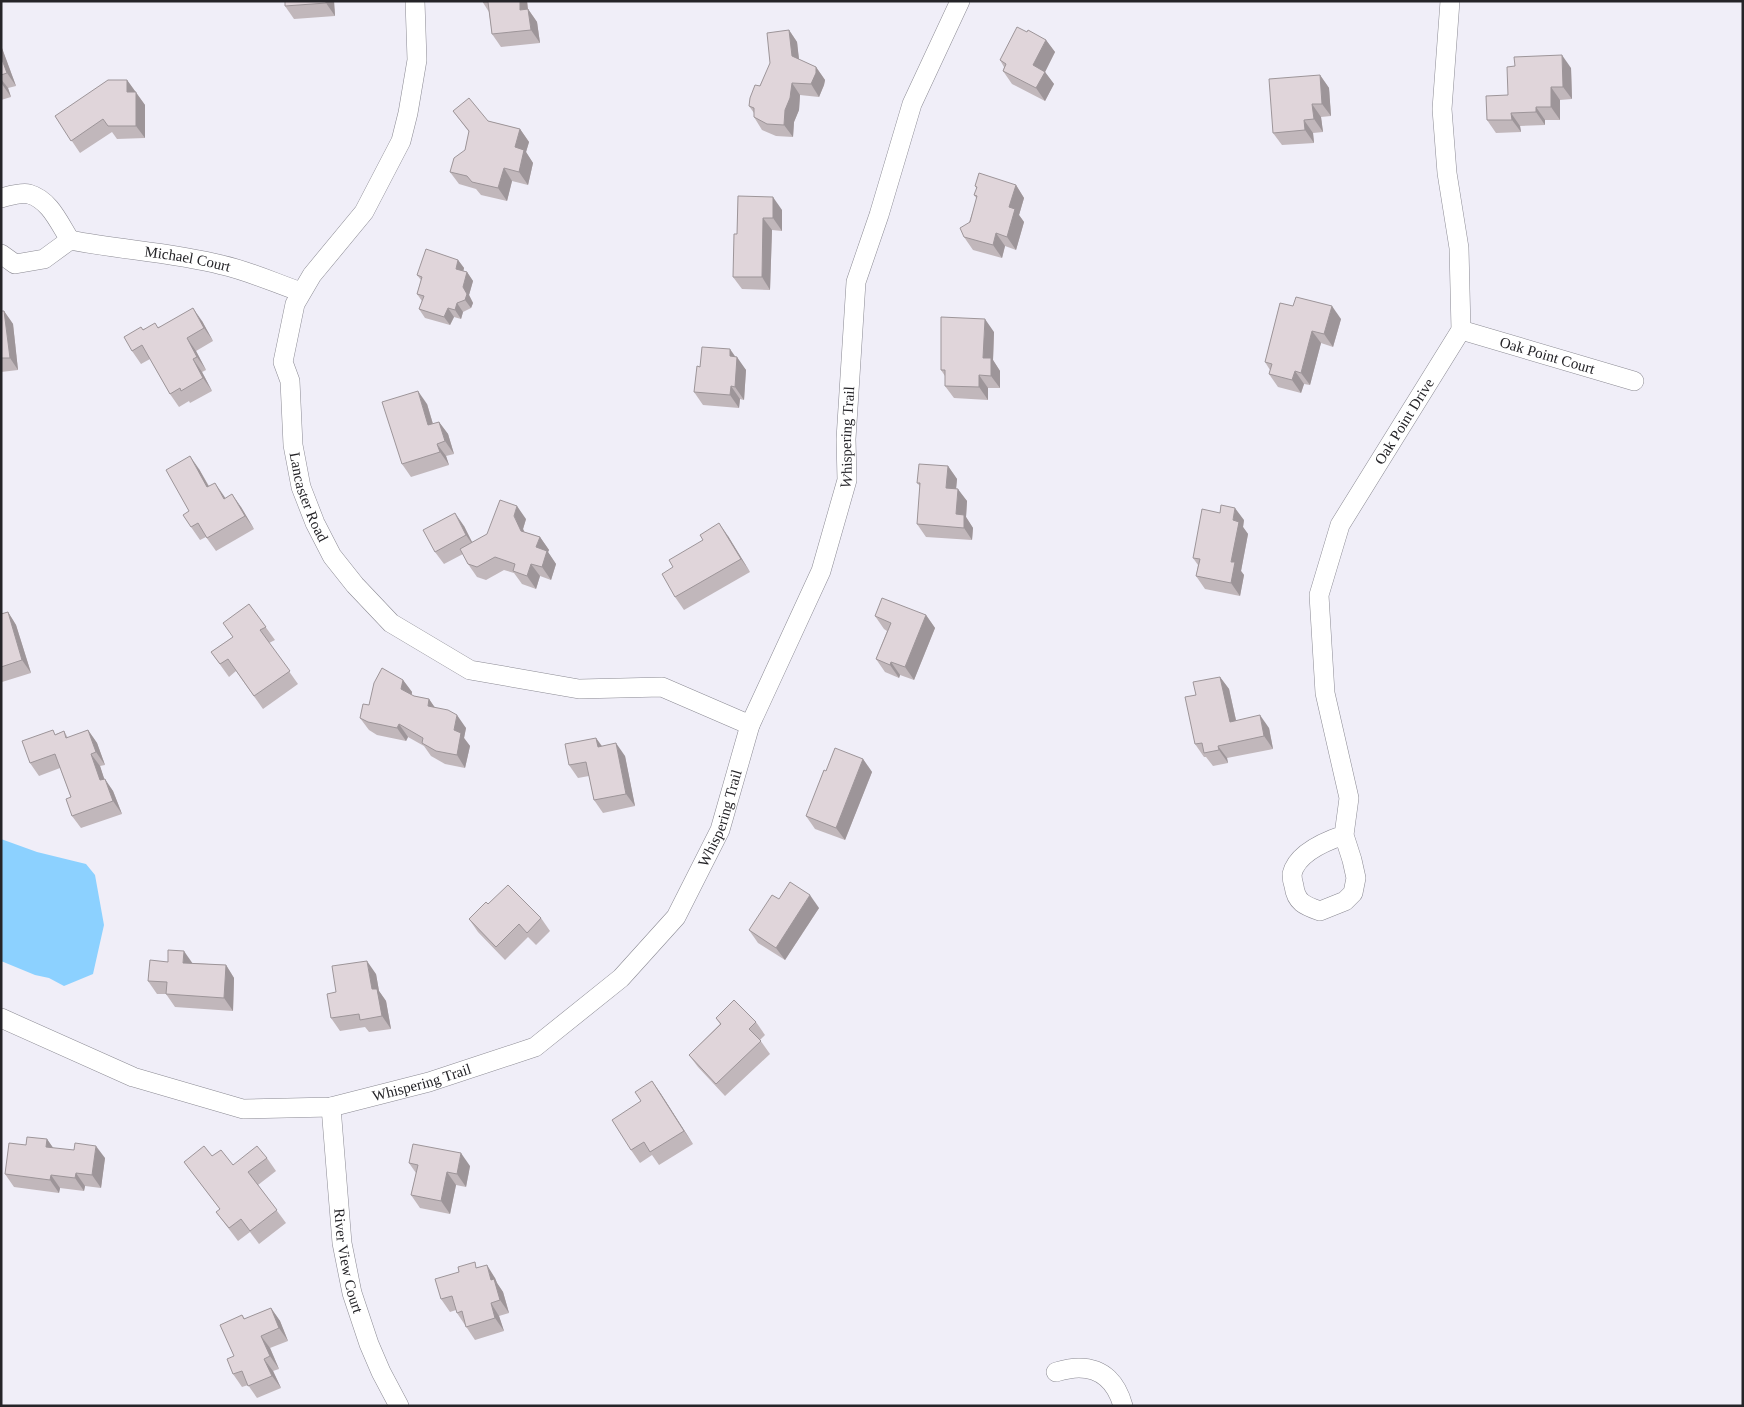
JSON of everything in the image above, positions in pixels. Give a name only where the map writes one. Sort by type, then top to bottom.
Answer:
[{"type":"street","name":"Lancaster Road","points":[[415,1],[417,60],[401,141],[364,212],[312,275],[301,292],[295,304],[283,362],[290,381],[293,445],[300,487],[316,523],[332,556],[355,586],[391,623],[470,670],[579,689],[662,687],[750,725]]},
{"type":"street","name":"Whispering Trail","points":[[1,1018],[133,1077],[243,1109],[331,1107],[429,1082],[535,1047],[621,978],[676,916],[720,830],[750,725],[821,571],[847,480],[846,439],[858,278],[912,104],[960,1]]},
{"type":"street","points":[[1450,1],[1442,109],[1446,173],[1459,248],[1461,330]]},
{"type":"street","points":[[1,198],[27,193],[45,202],[70,240],[44,259],[15,264],[1,254]]},
{"type":"street","name":"Michael Court","points":[[70,240],[185,257],[222,265],[301,292]]},
{"type":"street","name":"Oak Point Court","points":[[1461,330],[1634,381]]},
{"type":"street","name":"Oak Point Drive","points":[[1344,834],[1350,798],[1325,693],[1319,595],[1340,524],[1461,330]]},
{"type":"street","name":"River View Court","points":[[331,1107],[342,1242],[352,1293],[369,1344],[399,1406]]},
{"type":"street","points":[[1056,1372],[1080,1368],[1102,1372],[1116,1387],[1123,1406]]},
{"type":"water","points":[[1,839],[37,852],[86,864],[95,875],[104,925],[93,974],[64,986],[49,978],[35,975],[1,961]]},
{"type":"building","points":[[285,1],[326,1],[326,3],[285,6]]},
{"type":"building","points":[[482,1],[520,1],[520,10],[528,9],[531,30],[492,34],[488,2]]},
{"type":"building","points":[[1017,27],[1027,32],[1028,30],[1046,40],[1033,65],[1045,72],[1036,88],[1003,71],[1006,64],[1000,60]]},
{"type":"building","points":[[789,30],[792,56],[816,67],[816,73],[811,84],[792,83],[790,98],[785,110],[784,125],[767,124],[754,117],[754,108],[749,106],[750,98],[755,85],[760,86],[770,63],[767,33]]},
{"type":"building","points":[[1562,55],[1563,87],[1551,87],[1551,107],[1536,107],[1536,112],[1511,113],[1512,120],[1487,120],[1486,96],[1508,95],[1507,67],[1515,66],[1514,57]]},
{"type":"building","points":[[1,57],[7,73],[1,75]]},
{"type":"building","points":[[1320,75],[1322,104],[1312,104],[1314,119],[1304,120],[1305,130],[1273,133],[1269,79]]},
{"type":"building","points":[[108,80],[127,80],[127,92],[136,92],[136,126],[108,126],[103,119],[71,141],[55,116]]},
{"type":"building","points":[[469,98],[488,121],[520,129],[515,147],[524,150],[519,172],[504,168],[498,188],[472,182],[467,176],[450,172],[454,158],[465,150],[469,131],[453,111]]},
{"type":"building","points":[[979,173],[1016,185],[1009,207],[1015,209],[1007,237],[996,233],[993,245],[964,237],[960,228],[970,222],[977,196],[974,195]]},
{"type":"building","points":[[738,196],[773,197],[773,218],[763,218],[762,277],[733,277],[734,234],[737,234]]},
{"type":"building","points":[[426,249],[458,260],[456,269],[467,272],[463,287],[467,294],[465,300],[457,303],[455,310],[448,308],[444,317],[419,309],[424,296],[417,294],[422,277],[417,275]]},
{"type":"building","points":[[1296,297],[1332,306],[1324,334],[1312,331],[1301,373],[1295,371],[1292,380],[1269,374],[1272,364],[1265,362],[1280,303],[1293,306]]},
{"type":"building","points":[[193,308],[204,328],[187,338],[197,357],[193,359],[203,378],[181,391],[180,388],[170,394],[142,345],[132,351],[124,337],[141,327],[143,330],[155,323],[158,328]]},
{"type":"building","points":[[1,311],[4,311],[10,358],[1,358]]},
{"type":"building","points":[[941,317],[985,319],[983,358],[991,358],[991,376],[979,375],[979,387],[945,386],[945,370],[941,370]]},
{"type":"building","points":[[702,347],[730,349],[730,356],[737,357],[735,387],[731,386],[730,395],[694,392],[697,366],[700,367]]},
{"type":"building","points":[[418,391],[428,425],[439,422],[445,441],[437,444],[440,452],[402,464],[382,402]]},
{"type":"building","points":[[190,456],[207,487],[215,483],[224,499],[232,494],[245,516],[207,538],[198,523],[191,527],[183,515],[189,511],[166,470]]},
{"type":"building","points":[[919,464],[948,466],[946,488],[958,489],[956,514],[964,515],[964,528],[917,524],[920,483],[917,483]]},
{"type":"building","points":[[500,500],[517,506],[514,516],[521,531],[540,537],[536,547],[547,551],[542,567],[531,564],[527,576],[513,571],[515,564],[495,557],[477,567],[468,564],[460,549],[487,534]]},
{"type":"building","points":[[1221,505],[1235,508],[1233,520],[1239,522],[1231,562],[1235,562],[1231,583],[1196,576],[1200,559],[1193,558],[1202,509],[1220,513]]},
{"type":"building","points":[[455,513],[466,535],[435,552],[423,530]]},
{"type":"building","points":[[719,523],[741,559],[675,597],[662,574],[673,567],[669,560],[703,540],[700,535]]},
{"type":"building","points":[[882,598],[926,615],[905,667],[891,662],[890,665],[876,659],[891,623],[875,616]]},
{"type":"building","points":[[249,604],[266,627],[260,630],[290,671],[254,696],[228,659],[220,664],[211,652],[233,637],[223,623]]},
{"type":"building","points":[[8,612],[22,660],[1,667],[1,614]]},
{"type":"building","points":[[382,668],[403,680],[401,689],[414,696],[429,699],[428,706],[448,710],[457,715],[454,730],[461,733],[457,755],[436,751],[422,743],[423,738],[399,724],[397,728],[368,722],[360,718],[363,704],[369,705],[374,683]]},
{"type":"building","points":[[1220,677],[1230,722],[1260,715],[1264,736],[1218,746],[1219,750],[1204,753],[1202,743],[1195,744],[1185,697],[1196,695],[1193,682]]},
{"type":"building","points":[[53,730],[55,735],[64,731],[66,738],[88,730],[96,752],[91,754],[100,780],[105,779],[113,801],[72,816],[66,799],[71,797],[55,754],[30,763],[22,741]]},
{"type":"building","points":[[596,738],[598,747],[616,743],[626,794],[594,800],[586,762],[569,765],[565,744]]},
{"type":"building","points":[[835,748],[863,759],[836,828],[806,816]]},
{"type":"building","points":[[790,882],[810,895],[776,948],[749,930],[772,895],[779,899]]},
{"type":"building","points":[[508,885],[541,918],[527,933],[519,924],[496,947],[469,919],[486,902],[488,904]]},
{"type":"building","points":[[168,950],[184,951],[183,963],[226,965],[224,998],[166,994],[167,982],[148,981],[150,960],[168,962]]},
{"type":"building","points":[[367,961],[372,989],[377,989],[382,1016],[360,1020],[359,1014],[331,1018],[327,994],[336,992],[332,966]]},
{"type":"building","points":[[734,1000],[756,1022],[749,1029],[761,1041],[716,1084],[689,1055],[721,1024],[716,1018]]},
{"type":"building","points":[[652,1081],[684,1131],[650,1152],[644,1142],[631,1150],[612,1120],[641,1101],[635,1092]]},
{"type":"building","points":[[27,1137],[47,1139],[46,1147],[74,1150],[75,1143],[96,1146],[92,1175],[76,1173],[75,1178],[51,1175],[50,1180],[5,1174],[9,1143],[26,1145]]},
{"type":"building","points":[[413,1144],[461,1153],[457,1174],[447,1172],[441,1201],[411,1195],[418,1165],[409,1163]]},
{"type":"building","points":[[204,1146],[212,1156],[221,1150],[233,1165],[257,1146],[267,1158],[248,1172],[277,1210],[250,1231],[241,1219],[229,1228],[216,1212],[220,1209],[184,1162]]},
{"type":"building","points":[[475,1262],[476,1268],[487,1265],[491,1280],[494,1279],[500,1300],[491,1303],[495,1318],[466,1327],[462,1311],[457,1313],[452,1296],[441,1299],[435,1279],[459,1272],[458,1267]]},
{"type":"building","points":[[271,1308],[279,1328],[261,1336],[270,1356],[264,1359],[272,1376],[248,1386],[242,1371],[233,1374],[227,1359],[234,1356],[220,1325],[242,1315],[244,1319]]}]
